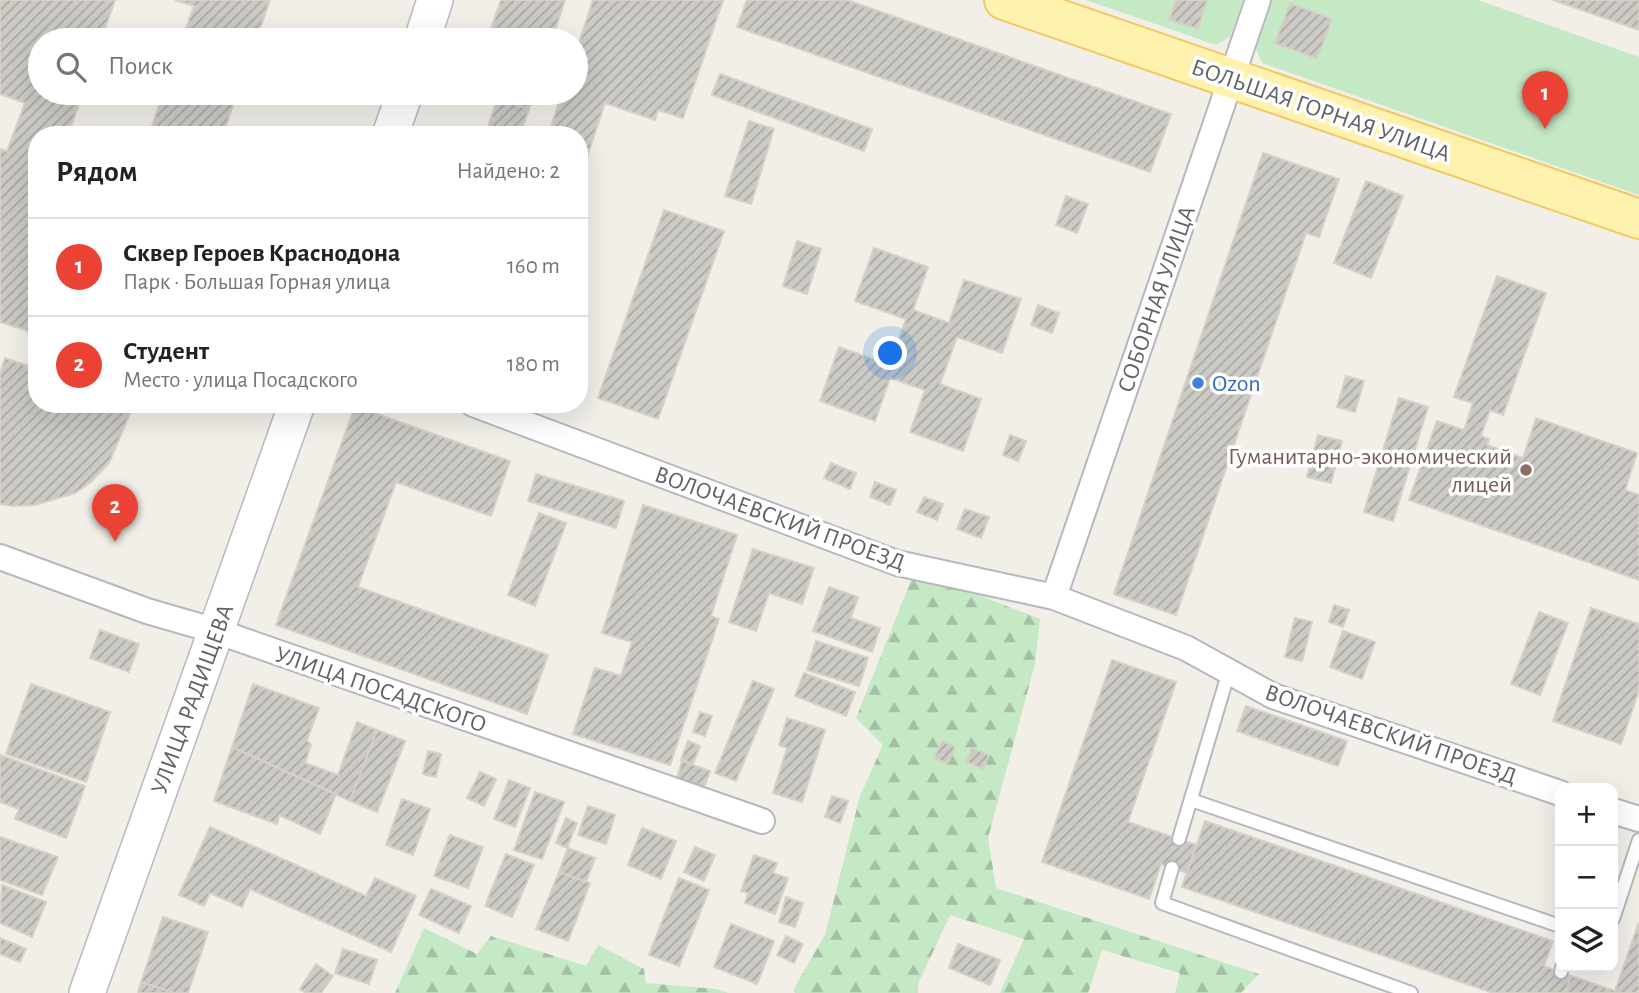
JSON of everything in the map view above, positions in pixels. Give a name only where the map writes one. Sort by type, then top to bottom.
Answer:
[{"type":"main road","name":"БОЛЬШАЯ ГОРНАЯ УЛИЦА","points":[[1004,0],[1639,219]]},
{"type":"street","points":[[426,28],[435,0]]},
{"type":"street","name":"СОБОРНАЯ УЛИЦА","points":[[1054,597],[1258,0]]},
{"type":"street","points":[[393,126],[401,105]]},
{"type":"street","name":"УЛИЦА РАДИЩЕВА","points":[[88,993],[294,413]]},
{"type":"street","name":"ВОЛОЧАЕВСКИЙ ПРОЕЗД","points":[[497,413],[897,563],[1054,597],[1186,648],[1273,696],[1555,791]]},
{"type":"street","name":"УЛИЦА ПОСАДСКОГО","points":[[0,557],[147,611],[216,631],[762,821]]},
{"type":"street","points":[[1618,813],[1639,819]]},
{"type":"lane","points":[[1179,839],[1229,671]]},
{"type":"lane","points":[[1191,800],[1555,924]]},
{"type":"lane","points":[[1616,909],[1639,840]]},
{"type":"lane","points":[[1172,868],[1162,903],[1411,993]]},
{"type":"green space","points":[[1086,0],[1243,0],[1230,37],[1216,45]]},
{"type":"green space","points":[[1273,0],[1478,0],[1639,57],[1639,195],[1262,63],[1256,48]]},
{"type":"green space","points":[[911,580],[963,589],[1040,619],[1035,664],[988,838],[996,888],[1259,974],[1241,993],[1175,993],[1180,973],[1102,950],[1088,993],[1000,993],[1024,939],[950,915],[918,984],[918,993],[795,993],[793,990],[825,935],[860,796],[883,745],[856,718]]},
{"type":"green space","points":[[424,928],[477,954],[491,936],[586,966],[598,945],[644,969],[646,983],[716,989],[729,993],[395,993]]},
{"type":"building","points":[[0,0],[115,0],[105,28],[28,28],[28,105],[79,105],[71,126],[28,126],[28,331],[0,322],[0,149],[7,151],[25,103],[0,94]]},
{"type":"building","points":[[175,0],[270,0],[260,28],[186,28],[194,6]]},
{"type":"building","points":[[501,0],[565,0],[556,28],[491,28]]},
{"type":"building","points":[[593,0],[723,0],[683,118],[658,110],[655,120],[605,103],[588,154],[588,126],[551,126],[558,105],[588,105],[588,28],[584,28]]},
{"type":"building","points":[[747,0],[847,0],[1171,114],[1150,172],[737,27]]},
{"type":"building","points":[[1176,0],[1207,0],[1198,29],[1169,20]]},
{"type":"building","points":[[1553,0],[1639,0],[1639,30]]},
{"type":"building","points":[[1290,3],[1332,19],[1317,59],[1275,43]]},
{"type":"building","points":[[720,74],[872,129],[864,151],[712,95]]},
{"type":"building","points":[[159,105],[233,105],[226,126],[152,126]]},
{"type":"building","points":[[496,105],[518,105],[529,109],[523,126],[488,126]]},
{"type":"building","points":[[749,121],[774,129],[751,204],[725,196]]},
{"type":"building","points":[[1263,153],[1339,179],[1319,237],[1306,233],[1176,615],[1114,594]]},
{"type":"building","points":[[1366,181],[1403,196],[1371,278],[1334,263]]},
{"type":"building","points":[[1066,196],[1088,204],[1077,233],[1056,225]]},
{"type":"building","points":[[664,210],[724,231],[658,419],[598,398]]},
{"type":"building","points":[[797,241],[821,249],[807,294],[783,286]]},
{"type":"building","points":[[874,248],[928,267],[913,310],[949,323],[964,280],[1021,299],[1002,353],[957,337],[940,384],[981,399],[963,451],[910,432],[925,390],[890,378],[875,421],[820,401],[839,347],[890,365],[906,319],[855,301]]},
{"type":"building","points":[[1497,276],[1546,293],[1503,415],[1490,410],[1481,436],[1489,439],[1487,445],[1523,458],[1536,418],[1637,453],[1625,490],[1639,495],[1639,580],[1409,500],[1437,421],[1464,430],[1473,403],[1454,397]]},
{"type":"building","points":[[1038,305],[1059,313],[1052,333],[1031,325]]},
{"type":"building","points":[[5,358],[28,366],[28,413],[130,413],[109,463],[91,482],[75,493],[35,505],[0,504],[0,373]]},
{"type":"building","points":[[1346,376],[1364,381],[1355,412],[1337,407]]},
{"type":"building","points":[[1399,398],[1428,407],[1393,521],[1364,512]]},
{"type":"building","points":[[352,413],[375,413],[510,461],[491,516],[396,482],[358,587],[548,655],[527,714],[276,625]]},
{"type":"building","points":[[1010,435],[1026,441],[1018,461],[1003,455]]},
{"type":"building","points":[[1318,435],[1342,441],[1331,483],[1307,477]]},
{"type":"building","points":[[831,463],[856,473],[850,489],[824,478]]},
{"type":"building","points":[[536,474],[624,501],[616,528],[528,501]]},
{"type":"building","points":[[875,482],[896,490],[890,505],[870,497]]},
{"type":"building","points":[[924,497],[943,504],[937,520],[917,512]]},
{"type":"building","points":[[643,505],[737,535],[711,616],[719,619],[670,765],[573,734],[595,668],[621,676],[632,642],[602,633]]},
{"type":"building","points":[[965,509],[989,517],[981,538],[957,529]]},
{"type":"building","points":[[539,513],[566,523],[535,606],[508,595]]},
{"type":"building","points":[[753,549],[814,568],[802,604],[769,593],[756,631],[729,622]]},
{"type":"building","points":[[829,587],[858,597],[851,618],[880,628],[872,652],[813,631]]},
{"type":"building","points":[[1334,605],[1349,610],[1343,627],[1329,622]]},
{"type":"building","points":[[1591,608],[1639,624],[1639,690],[1621,744],[1553,721]]},
{"type":"building","points":[[1539,612],[1568,623],[1540,695],[1511,684]]},
{"type":"building","points":[[1295,618],[1312,622],[1302,661],[1285,657]]},
{"type":"building","points":[[100,630],[139,644],[129,672],[90,658]]},
{"type":"building","points":[[1343,631],[1375,642],[1362,679],[1330,667]]},
{"type":"building","points":[[816,641],[868,658],[859,686],[807,670]]},
{"type":"building","points":[[1112,660],[1176,682],[1128,822],[1196,845],[1187,873],[1161,864],[1149,899],[1042,862]]},
{"type":"building","points":[[804,673],[855,692],[846,716],[795,696]]},
{"type":"building","points":[[753,681],[774,689],[736,781],[715,773]]},
{"type":"building","points":[[31,684],[110,712],[86,782],[6,754]]},
{"type":"building","points":[[253,684],[319,708],[307,740],[311,745],[305,763],[338,775],[357,722],[377,730],[350,801],[232,747]]},
{"type":"building","points":[[1246,706],[1347,741],[1338,766],[1237,731]]},
{"type":"building","points":[[700,712],[712,716],[705,736],[693,732]]},
{"type":"building","points":[[787,718],[825,730],[802,802],[773,793],[787,748],[779,745]]},
{"type":"building","points":[[377,730],[405,741],[377,812],[350,801]]},
{"type":"building","points":[[688,741],[700,746],[693,764],[681,760]]},
{"type":"building","points":[[942,741],[955,747],[947,764],[934,758]]},
{"type":"building","points":[[232,747],[336,794],[320,834],[279,815],[277,824],[214,801]]},
{"type":"building","points":[[972,748],[989,755],[983,769],[966,762]]},
{"type":"building","points":[[428,751],[441,754],[436,777],[423,774]]},
{"type":"building","points":[[0,755],[85,786],[66,838],[15,819],[19,809],[0,802]]},
{"type":"building","points":[[682,761],[710,771],[703,790],[676,781]]},
{"type":"building","points":[[480,772],[496,779],[484,806],[467,798]]},
{"type":"building","points":[[509,780],[530,788],[515,827],[494,819]]},
{"type":"building","points":[[535,792],[564,802],[542,859],[514,850]]},
{"type":"building","points":[[832,796],[848,801],[840,823],[825,817]]},
{"type":"building","points":[[402,799],[430,809],[413,855],[386,845]]},
{"type":"building","points":[[588,806],[615,815],[606,844],[578,835]]},
{"type":"building","points":[[566,818],[577,823],[567,848],[556,843]]},
{"type":"building","points":[[1205,821],[1553,941],[1544,966],[1571,976],[1565,993],[1493,993],[1182,887]]},
{"type":"building","points":[[210,827],[366,896],[375,878],[416,896],[391,952],[250,889],[242,907],[210,893],[204,906],[179,895]]},
{"type":"building","points":[[642,828],[676,841],[661,879],[628,865]]},
{"type":"building","points":[[450,835],[483,847],[468,888],[434,876]]},
{"type":"building","points":[[0,837],[58,857],[42,895],[0,880]]},
{"type":"building","points":[[695,847],[715,855],[704,881],[684,872]]},
{"type":"building","points":[[568,848],[595,858],[586,882],[559,872]]},
{"type":"building","points":[[506,854],[534,865],[512,917],[485,906]]},
{"type":"building","points":[[754,855],[777,863],[773,873],[788,878],[775,914],[745,903],[748,893],[741,891]]},
{"type":"building","points":[[559,872],[590,883],[568,941],[536,929]]},
{"type":"building","points":[[679,878],[709,890],[679,966],[649,955]]},
{"type":"building","points":[[2,885],[46,902],[32,937],[0,923]]},
{"type":"building","points":[[431,889],[471,906],[459,933],[419,915]]},
{"type":"building","points":[[786,897],[803,903],[795,927],[779,922]]},
{"type":"building","points":[[163,917],[208,932],[188,993],[175,993],[141,982]]},
{"type":"building","points":[[1639,922],[1639,993],[1565,993],[1571,976],[1615,991]]},
{"type":"building","points":[[731,924],[774,941],[757,984],[714,967]]},
{"type":"building","points":[[786,936],[803,944],[794,963],[777,955]]},
{"type":"building","points":[[0,938],[26,949],[20,962],[0,954]]},
{"type":"building","points":[[958,944],[1000,960],[990,985],[949,968]]},
{"type":"building","points":[[343,949],[377,960],[369,984],[335,973]]},
{"type":"building","points":[[316,964],[333,976],[321,993],[306,993],[300,989]]},
{"type":"building","points":[[141,982],[175,993],[138,993]]},
{"type":"place","name":"Сквер Героев Краснодона","points":[[1545,129]]},
{"type":"place","name":"Ozon","points":[[1198,383]]},
{"type":"place","name":"Гуманитарно-экономический лицей","points":[[1526,470]]},
{"type":"place","name":"Студент","points":[[115,542]]}]
